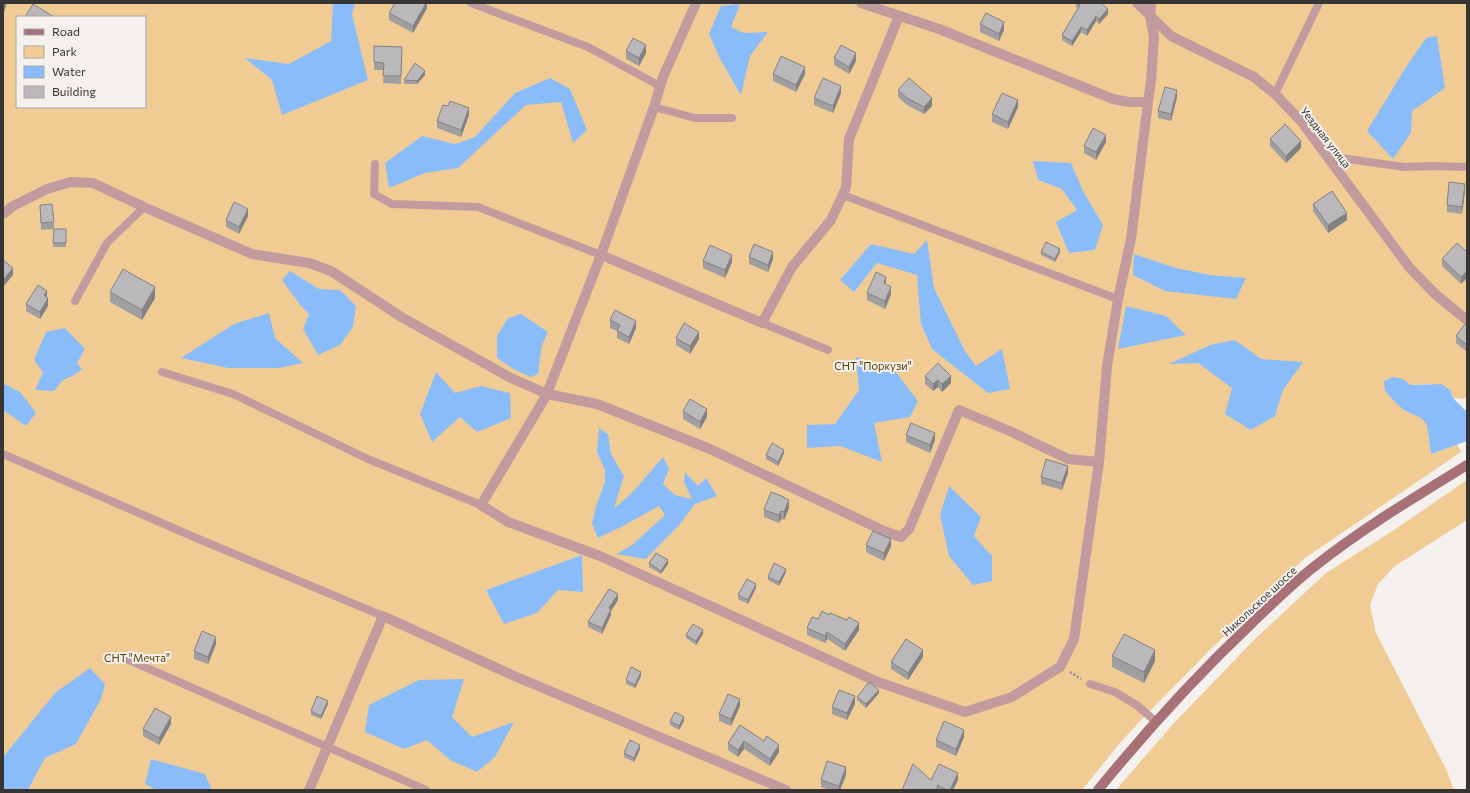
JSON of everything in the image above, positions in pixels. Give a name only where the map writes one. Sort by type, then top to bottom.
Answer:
[{"type":"main road","name":"Никольское шоссе","points":[[1098,790],[1183,691],[1223,650],[1279,597],[1316,566],[1399,507],[1467,465]]},
{"type":"street","points":[[696,3],[663,77],[654,107],[601,255],[547,394],[481,505],[508,522],[600,556],[878,682],[965,712],[1012,697],[1060,667],[1074,639],[1099,462],[1107,366],[1118,299],[1131,240],[1151,81],[1154,37],[1150,16],[1151,3]]},
{"type":"street","points":[[861,3],[939,29],[1113,99],[1129,102],[1148,102]]},
{"type":"street","name":"Уездная улица","points":[[1137,3],[1171,36],[1254,77],[1275,94],[1301,122],[1409,267],[1435,294],[1467,320]]},
{"type":"street","points":[[601,255],[762,323],[792,267],[831,220],[843,195],[846,188],[850,139],[899,16]]},
{"type":"street","points":[[3,214],[13,206],[47,189],[70,182],[93,183],[252,254],[309,263],[330,271],[403,318],[509,377],[547,394],[597,404],[710,449],[884,531],[901,537],[909,529],[959,410],[1012,432],[1068,458],[1099,462]]},
{"type":"street","points":[[309,790],[383,616],[512,675],[786,790]]},
{"type":"lane","points":[[471,3],[588,47],[660,86]]},
{"type":"lane","points":[[1275,94],[1319,3]]},
{"type":"lane","points":[[654,107],[695,118],[732,118]]},
{"type":"lane","points":[[1327,156],[1404,167],[1467,167]]},
{"type":"lane","points":[[375,164],[374,194],[392,204],[478,207],[601,255]]},
{"type":"lane","points":[[843,195],[1118,299]]},
{"type":"lane","points":[[75,301],[107,243],[144,207]]},
{"type":"lane","points":[[762,323],[828,350]]},
{"type":"lane","points":[[162,372],[234,394],[368,460],[481,505]]},
{"type":"lane","points":[[3,454],[201,540],[383,616]]},
{"type":"lane","points":[[122,657],[426,790]]},
{"type":"lane","points":[[1090,684],[1115,692],[1138,706],[1156,722]]},
{"type":"path","points":[[1060,667],[1090,684]]},
{"type":"green space","name":"СНТ \"Поркузи\"","points":[[3,3],[1467,3],[1467,395],[1464,399],[1453,398],[1450,390],[1431,384],[1411,385],[1403,379],[1385,391],[1404,410],[1422,418],[1428,425],[1431,454],[1457,444],[1461,452],[1305,558],[1213,647],[1141,720],[1120,743],[1082,790],[3,790]]},
{"type":"green space","points":[[1467,480],[1467,520],[1395,566],[1378,584],[1370,605],[1376,633],[1447,771],[1454,790],[1116,790],[1174,723],[1256,638],[1326,573],[1394,530]]},
{"type":"water","points":[[333,3],[355,3],[352,14],[368,80],[282,115],[272,80],[245,58],[289,64],[331,41]]},
{"type":"water","points":[[740,4],[731,27],[744,33],[768,32],[750,56],[741,95],[720,59],[709,34],[721,6]]},
{"type":"water","points":[[1437,36],[1445,88],[1412,111],[1411,133],[1393,159],[1367,131],[1406,67],[1426,38]]},
{"type":"water","points":[[550,78],[570,89],[587,130],[573,143],[561,102],[526,105],[458,168],[425,173],[389,188],[385,163],[422,136],[455,144],[475,137],[515,93]]},
{"type":"water","points":[[1033,161],[1071,163],[1083,191],[1103,225],[1095,250],[1069,253],[1056,222],[1077,210],[1062,189],[1038,180]]},
{"type":"water","points":[[927,240],[934,288],[965,351],[976,366],[1002,349],[1010,389],[988,393],[932,349],[921,324],[917,275],[877,263],[854,292],[840,280],[871,244],[914,254]]},
{"type":"water","points":[[1134,254],[1176,268],[1210,275],[1246,278],[1236,299],[1165,291],[1133,275]]},
{"type":"water","points":[[290,271],[319,289],[340,290],[356,306],[353,327],[340,345],[318,355],[303,329],[309,314],[301,306],[282,280]]},
{"type":"water","points":[[1126,306],[1166,316],[1186,335],[1118,349]]},
{"type":"water","points":[[269,313],[275,338],[303,363],[279,368],[228,368],[181,358],[234,324]]},
{"type":"water","points":[[521,314],[548,332],[542,345],[538,374],[531,377],[515,370],[497,358],[497,336],[508,318]]},
{"type":"water","points":[[65,328],[85,349],[77,363],[82,369],[63,380],[54,391],[35,390],[43,372],[34,360],[46,332]]},
{"type":"water","points":[[1235,340],[1261,359],[1303,362],[1283,390],[1275,416],[1251,430],[1225,414],[1232,388],[1198,363],[1169,364],[1210,345]]},
{"type":"water","points":[[856,357],[895,371],[918,401],[910,417],[874,423],[882,462],[840,446],[807,448],[807,425],[835,424],[859,390]]},
{"type":"water","points":[[436,372],[455,393],[481,386],[510,393],[511,418],[477,432],[460,417],[432,442],[420,414]]},
{"type":"water","points":[[1393,377],[1403,379],[1411,385],[1441,384],[1450,390],[1453,398],[1467,412],[1467,441],[1431,454],[1427,425],[1421,418],[1404,410],[1385,391],[1384,381]]},
{"type":"water","points":[[3,383],[20,392],[36,413],[26,426],[3,410]]},
{"type":"water","points":[[599,428],[608,434],[611,454],[624,476],[614,508],[634,491],[663,457],[669,469],[663,484],[675,495],[692,499],[684,482],[685,472],[698,486],[706,478],[717,496],[695,504],[680,524],[646,559],[616,554],[631,546],[665,515],[659,506],[598,538],[592,524],[595,509],[605,482],[605,470],[597,452]]},
{"type":"water","points":[[949,486],[981,517],[974,536],[992,556],[992,581],[973,585],[949,556],[940,515]]},
{"type":"water","points":[[582,555],[583,592],[558,590],[537,613],[504,624],[486,590]]},
{"type":"water","points":[[90,668],[105,684],[101,699],[76,744],[45,758],[29,788],[24,790],[3,790],[3,757],[56,692]]},
{"type":"water","points":[[464,679],[452,717],[472,737],[514,722],[495,757],[477,772],[450,760],[427,740],[404,749],[365,732],[369,705],[419,680]]},
{"type":"water","points":[[151,759],[205,774],[212,790],[156,790],[145,784]]},
{"type":"building","points":[[395,3],[426,3],[413,26],[389,13]]},
{"type":"building","points":[[1077,3],[1101,3],[1108,9],[1099,19],[1096,16],[1087,30],[1081,27],[1072,41],[1062,35],[1080,5]]},
{"type":"building","points":[[33,4],[52,16],[26,16]]},
{"type":"building","points":[[986,13],[1004,22],[999,34],[980,24]]},
{"type":"building","points":[[633,38],[646,45],[639,58],[626,51]]},
{"type":"building","points":[[841,45],[856,53],[849,67],[834,58]]},
{"type":"building","points":[[374,46],[402,47],[401,76],[383,76],[384,63],[374,62]]},
{"type":"building","points":[[781,56],[805,67],[796,85],[773,74]]},
{"type":"building","points":[[415,63],[425,71],[417,81],[404,80]]},
{"type":"building","points":[[823,78],[841,86],[833,106],[814,98]]},
{"type":"building","points":[[909,78],[932,98],[924,107],[907,98],[898,90]]},
{"type":"building","points":[[1165,87],[1177,90],[1171,114],[1158,111]]},
{"type":"building","points":[[1002,93],[1018,100],[1008,122],[992,114]]},
{"type":"building","points":[[450,101],[469,108],[461,130],[437,121],[443,105],[448,106]]},
{"type":"building","points":[[1285,124],[1301,141],[1286,156],[1270,139]]},
{"type":"building","points":[[1093,128],[1106,135],[1096,152],[1084,146]]},
{"type":"building","points":[[1449,182],[1465,184],[1462,207],[1447,205]]},
{"type":"building","points":[[1332,191],[1347,213],[1328,225],[1313,204]]},
{"type":"building","points":[[234,202],[248,209],[239,227],[226,220]]},
{"type":"building","points":[[52,204],[54,222],[41,223],[40,205]]},
{"type":"building","points":[[54,229],[66,229],[66,243],[53,243]]},
{"type":"building","points":[[1046,242],[1060,249],[1055,259],[1041,252]]},
{"type":"building","points":[[1457,243],[1467,252],[1467,271],[1461,277],[1442,259]]},
{"type":"building","points":[[754,244],[773,252],[768,265],[749,257]]},
{"type":"building","points":[[710,245],[732,255],[725,270],[703,261]]},
{"type":"building","points":[[3,260],[13,268],[3,280]]},
{"type":"building","points":[[123,269],[155,287],[142,310],[110,292]]},
{"type":"building","points":[[876,272],[886,277],[884,283],[891,287],[885,301],[867,293]]},
{"type":"building","points":[[38,285],[47,291],[44,295],[48,298],[40,312],[26,304]]},
{"type":"building","points":[[615,310],[636,321],[629,337],[617,331],[620,325],[610,320]]},
{"type":"building","points":[[684,323],[699,332],[690,346],[676,338]]},
{"type":"building","points":[[1465,324],[1467,326],[1467,345],[1456,336]]},
{"type":"building","points":[[938,363],[951,376],[942,384],[938,380],[933,384],[925,376]]},
{"type":"building","points":[[690,399],[707,409],[700,422],[683,411]]},
{"type":"building","points":[[911,423],[935,433],[930,445],[906,435]]},
{"type":"building","points":[[772,443],[784,450],[778,462],[766,455]]},
{"type":"building","points":[[1046,459],[1068,466],[1062,483],[1041,477]]},
{"type":"building","points":[[771,492],[789,500],[784,512],[781,511],[779,515],[764,510]]},
{"type":"building","points":[[873,531],[891,539],[884,553],[866,545]]},
{"type":"building","points":[[656,553],[668,560],[661,571],[649,563]]},
{"type":"building","points":[[774,563],[786,569],[779,582],[768,577]]},
{"type":"building","points":[[747,579],[756,584],[748,600],[738,595]]},
{"type":"building","points":[[609,589],[618,594],[609,608],[611,609],[602,628],[588,622]]},
{"type":"building","points":[[822,611],[829,615],[830,613],[847,620],[849,617],[859,623],[845,644],[827,632],[825,636],[807,628],[812,617],[818,619]]},
{"type":"building","points":[[693,624],[703,630],[696,641],[686,635]]},
{"type":"building","points":[[202,631],[216,637],[208,657],[194,651]]},
{"type":"building","points":[[1124,634],[1155,650],[1144,672],[1112,656]]},
{"type":"building","points":[[906,639],[923,650],[908,673],[891,662]]},
{"type":"building","points":[[631,667],[641,672],[635,685],[626,680]]},
{"type":"building","points":[[869,682],[879,690],[866,704],[857,697]]},
{"type":"building","points":[[839,690],[855,696],[847,713],[832,707]]},
{"type":"building","points":[[728,694],[740,699],[731,719],[719,714]]},
{"type":"building","points":[[317,696],[328,701],[321,716],[311,711]]},
{"type":"building","points":[[155,708],[171,717],[159,738],[143,729]]},
{"type":"building","points":[[675,712],[684,717],[679,726],[670,721]]},
{"type":"building","points":[[944,721],[964,730],[956,749],[936,740]]},
{"type":"building","points":[[740,725],[764,741],[767,736],[779,745],[770,759],[744,741],[738,750],[728,743]]},
{"type":"building","points":[[630,740],[640,745],[634,758],[624,753]]},
{"type":"building","points":[[827,761],[846,767],[839,786],[821,780]]},
{"type":"building","points":[[913,764],[931,780],[939,764],[958,773],[950,790],[937,785],[936,790],[902,790]]},
{"type":"park label","name":"СНТ \"Мечта\"","points":[[137,657]]}]
